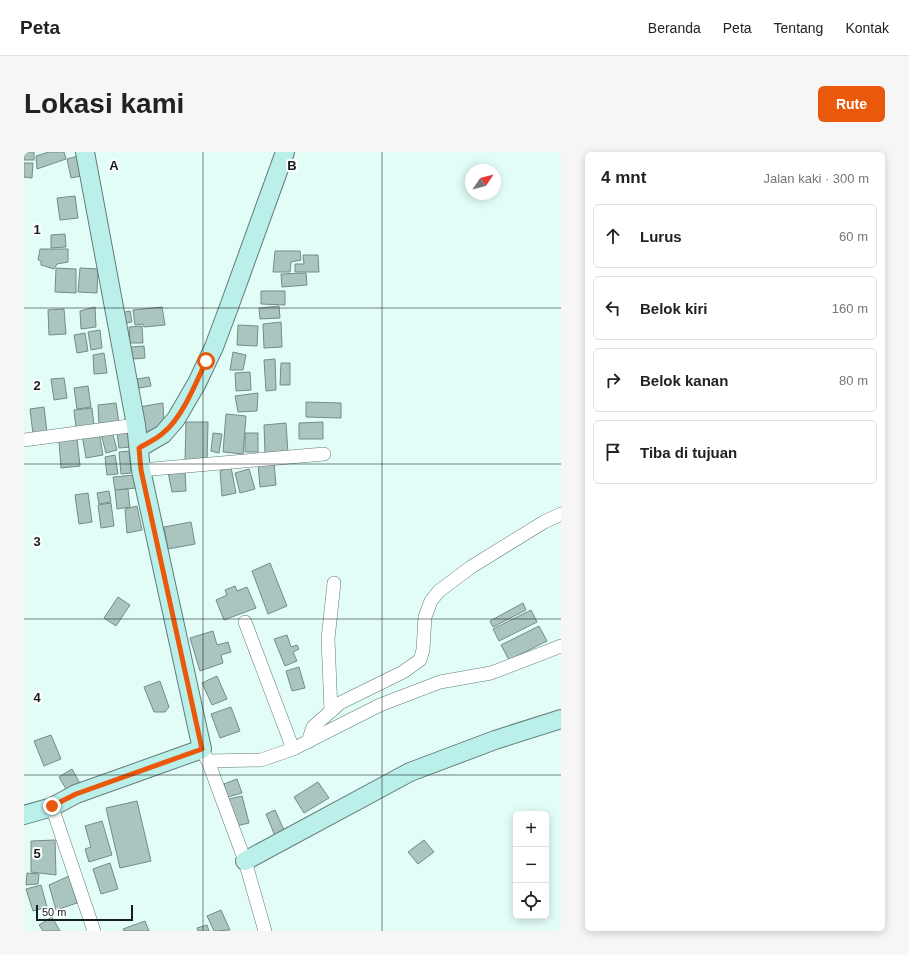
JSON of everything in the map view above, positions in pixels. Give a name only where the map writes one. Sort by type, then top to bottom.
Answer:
[{"type":"street","points":[[85,152],[136,425],[141,470],[205,755],[245,861],[265,931]]},
{"type":"street","points":[[139,448],[163,434],[176,419],[197,383],[214,347],[285,152]]},
{"type":"street","points":[[24,440],[136,425]]},
{"type":"street","points":[[141,470],[324,454]]},
{"type":"street","points":[[308,742],[313,727],[340,703],[403,672],[420,660],[423,650],[425,617],[431,601],[439,591],[472,567],[544,522],[561,514]]},
{"type":"street","points":[[331,711],[328,639],[334,583]]},
{"type":"street","points":[[245,622],[293,749]]},
{"type":"street","points":[[24,815],[52,806],[76,794],[205,755],[261,760],[293,749],[380,705],[400,697],[440,682],[491,673],[561,646]]},
{"type":"street","points":[[245,861],[410,772],[495,740],[561,719]]},
{"type":"street","points":[[52,806],[94,931]]},
{"type":"building","points":[[24,152],[34,152],[34,160],[24,160]]},
{"type":"building","points":[[49,152],[64,152],[66,159],[37,169],[36,156]]},
{"type":"building","points":[[82,155],[86,175],[71,178],[67,159]]},
{"type":"building","points":[[24,163],[33,163],[32,178],[24,177]]},
{"type":"building","points":[[75,196],[78,218],[60,220],[57,198]]},
{"type":"building","points":[[65,234],[66,247],[51,248],[51,235]]},
{"type":"building","points":[[40,249],[68,249],[68,262],[57,264],[54,269],[41,265],[41,261],[38,260]]},
{"type":"building","points":[[275,251],[300,251],[301,260],[291,262],[290,272],[273,272]]},
{"type":"building","points":[[303,255],[318,255],[319,272],[295,272],[295,264],[304,264]]},
{"type":"building","points":[[56,268],[76,269],[76,293],[55,292]]},
{"type":"building","points":[[80,268],[98,269],[97,293],[78,292]]},
{"type":"building","points":[[306,273],[307,285],[282,287],[281,274]]},
{"type":"building","points":[[261,291],[285,291],[285,305],[261,304]]},
{"type":"building","points":[[279,306],[280,318],[260,319],[259,308]]},
{"type":"building","points":[[95,307],[96,327],[81,329],[80,311]]},
{"type":"building","points":[[162,307],[165,325],[144,327],[143,324],[135,325],[133,310]]},
{"type":"building","points":[[64,309],[66,334],[49,335],[48,310]]},
{"type":"building","points":[[130,311],[132,322],[121,324],[120,313]]},
{"type":"building","points":[[281,322],[282,347],[264,348],[263,324]]},
{"type":"building","points":[[238,325],[258,326],[257,346],[237,345]]},
{"type":"building","points":[[142,326],[143,343],[130,343],[129,327]]},
{"type":"building","points":[[100,330],[102,348],[91,350],[88,332]]},
{"type":"building","points":[[85,333],[88,351],[77,353],[74,335]]},
{"type":"building","points":[[144,346],[145,358],[133,359],[131,347]]},
{"type":"building","points":[[233,352],[246,355],[243,370],[230,370]]},
{"type":"building","points":[[104,353],[107,373],[94,374],[93,355]]},
{"type":"building","points":[[275,359],[276,390],[266,391],[264,360]]},
{"type":"building","points":[[281,363],[290,363],[290,385],[280,385]]},
{"type":"building","points":[[250,372],[251,390],[236,391],[235,373]]},
{"type":"building","points":[[149,377],[151,386],[139,388],[137,379]]},
{"type":"building","points":[[64,378],[67,398],[54,400],[51,379]]},
{"type":"building","points":[[88,386],[91,407],[77,409],[74,388]]},
{"type":"building","points":[[258,393],[257,411],[238,412],[235,396]]},
{"type":"building","points":[[306,402],[341,403],[341,418],[306,417]]},
{"type":"building","points":[[116,403],[119,423],[99,425],[98,405]]},
{"type":"building","points":[[163,403],[164,427],[143,437],[139,407]]},
{"type":"building","points":[[44,407],[47,432],[33,434],[30,409]]},
{"type":"building","points":[[92,408],[94,426],[76,428],[74,410]]},
{"type":"building","points":[[226,414],[246,416],[243,454],[223,452]]},
{"type":"building","points":[[186,422],[208,422],[207,461],[185,461]]},
{"type":"building","points":[[323,422],[323,439],[299,439],[299,423]]},
{"type":"building","points":[[286,423],[288,453],[265,454],[264,425]]},
{"type":"building","points":[[112,431],[117,450],[106,453],[101,434]]},
{"type":"building","points":[[99,432],[103,455],[86,458],[82,435]]},
{"type":"building","points":[[131,432],[132,447],[119,448],[117,433]]},
{"type":"building","points":[[213,433],[222,434],[219,453],[211,451]]},
{"type":"building","points":[[245,433],[258,433],[258,452],[245,452]]},
{"type":"building","points":[[77,439],[80,466],[61,468],[59,441]]},
{"type":"building","points":[[129,451],[131,473],[121,474],[119,452]]},
{"type":"building","points":[[115,455],[118,474],[107,475],[105,457]]},
{"type":"building","points":[[274,463],[276,485],[260,487],[258,464]]},
{"type":"building","points":[[231,467],[236,493],[222,496],[220,471]]},
{"type":"building","points":[[249,469],[255,489],[240,493],[235,473]]},
{"type":"building","points":[[185,470],[186,491],[172,492],[168,472]]},
{"type":"building","points":[[135,475],[136,488],[115,490],[113,477]]},
{"type":"building","points":[[128,489],[130,507],[117,509],[115,490]]},
{"type":"building","points":[[109,491],[111,502],[99,504],[97,493]]},
{"type":"building","points":[[88,493],[92,522],[79,524],[75,495]]},
{"type":"building","points":[[111,503],[114,526],[101,528],[98,505]]},
{"type":"building","points":[[137,506],[142,530],[127,533],[125,509]]},
{"type":"building","points":[[191,522],[195,544],[168,549],[164,527]]},
{"type":"building","points":[[270,563],[287,606],[268,614],[252,571]]},
{"type":"building","points":[[235,586],[237,591],[247,587],[256,608],[224,620],[216,600],[227,595],[225,590]]},
{"type":"building","points":[[118,597],[130,605],[116,626],[104,618]]},
{"type":"building","points":[[523,603],[526,610],[493,627],[490,621]]},
{"type":"building","points":[[531,610],[537,622],[499,641],[493,629]]},
{"type":"building","points":[[539,626],[547,641],[509,660],[501,645]]},
{"type":"building","points":[[213,631],[217,645],[228,642],[231,652],[221,655],[223,663],[200,671],[190,638]]},
{"type":"building","points":[[287,635],[291,647],[297,645],[299,649],[293,652],[297,661],[285,666],[274,639]]},
{"type":"building","points":[[299,667],[305,688],[292,691],[286,671]]},
{"type":"building","points":[[217,676],[227,699],[212,705],[202,683]]},
{"type":"building","points":[[160,681],[169,707],[165,712],[154,712],[144,687]]},
{"type":"building","points":[[231,707],[240,731],[220,738],[211,714]]},
{"type":"building","points":[[51,735],[61,759],[44,766],[34,741]]},
{"type":"building","points":[[72,769],[83,789],[70,796],[59,777]]},
{"type":"building","points":[[237,779],[242,793],[228,797],[224,784]]},
{"type":"building","points":[[318,782],[329,798],[304,813],[294,797]]},
{"type":"building","points":[[242,796],[249,823],[236,826],[229,799]]},
{"type":"building","points":[[137,801],[151,861],[120,868],[106,808]]},
{"type":"building","points":[[275,810],[285,832],[275,836],[266,814]]},
{"type":"building","points":[[102,821],[112,855],[89,862],[85,849],[91,847],[85,826]]},
{"type":"building","points":[[55,840],[56,875],[31,872],[31,841]]},
{"type":"building","points":[[424,840],[434,852],[418,864],[408,852]]},
{"type":"building","points":[[110,863],[118,889],[101,894],[93,869]]},
{"type":"building","points":[[27,873],[39,874],[38,884],[26,885]]},
{"type":"building","points":[[69,876],[77,903],[56,910],[49,885]]},
{"type":"building","points":[[41,885],[47,907],[33,911],[26,889]]},
{"type":"building","points":[[221,910],[230,930],[214,931],[207,916]]},
{"type":"building","points":[[52,917],[60,931],[43,931],[39,925]]},
{"type":"building","points":[[145,921],[149,931],[124,931],[123,929]]},
{"type":"building","points":[[207,925],[209,931],[198,931],[197,928]]},
{"type":"route","points":[[52,806],[76,794],[202,749],[141,470],[139,448],[163,434],[176,419],[197,383],[206,361]]}]
